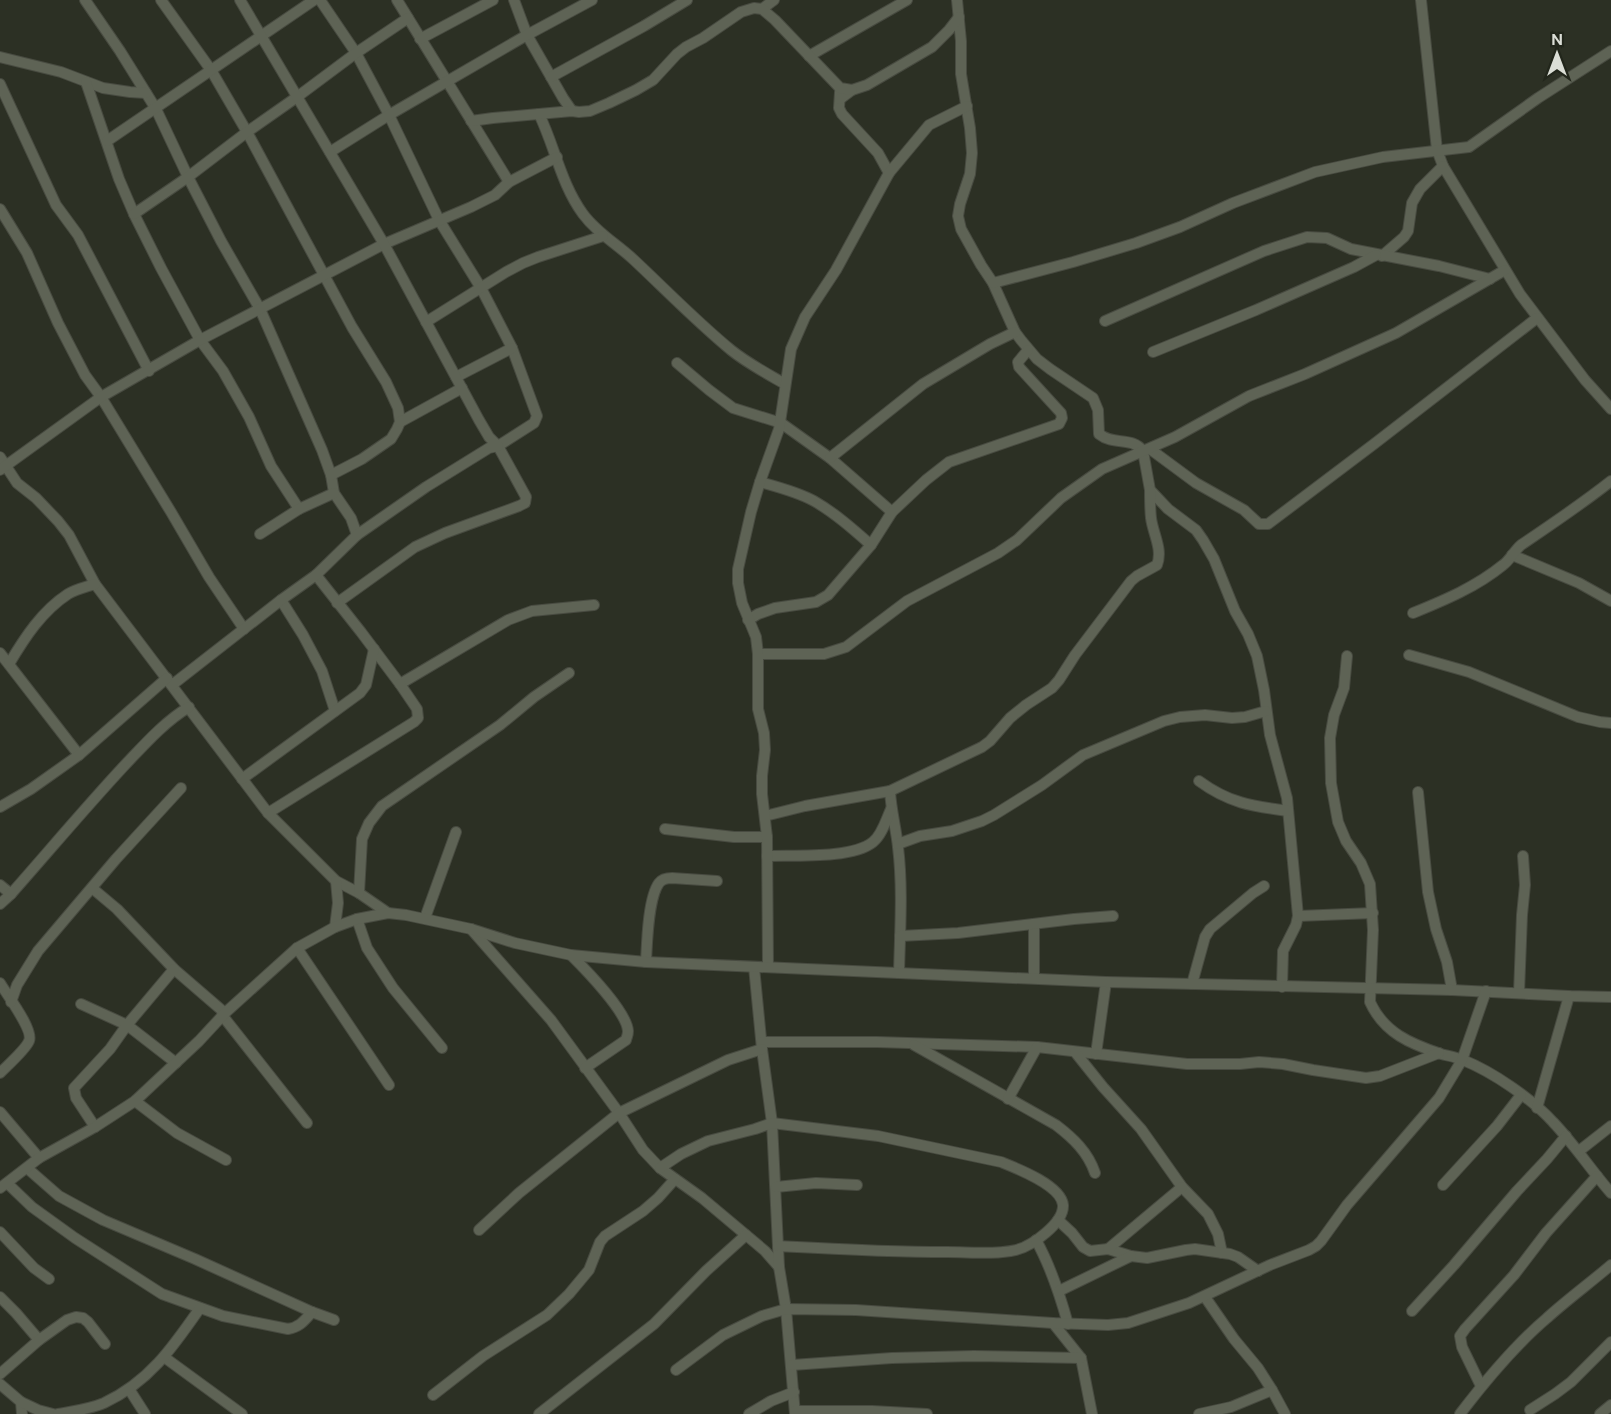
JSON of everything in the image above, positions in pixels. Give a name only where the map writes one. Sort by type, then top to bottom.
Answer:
[{"type":"street","points":[[85,0],[156,109],[221,241],[261,309],[322,450],[334,493],[351,518],[357,535]]},
{"type":"street","points":[[161,0],[211,70],[352,327],[386,382],[398,408],[400,422],[390,440],[331,476]]},
{"type":"street","points":[[240,0],[384,244],[489,437],[498,446],[526,497],[525,503],[519,506],[445,532],[415,547],[337,603]]},
{"type":"street","points":[[107,141],[314,0]]},
{"type":"street","points":[[0,807],[31,789],[79,755],[170,682],[316,575],[357,535],[446,475],[534,423],[537,416],[512,348],[481,288],[439,220],[389,115],[356,53],[320,0]]},
{"type":"street","points":[[397,0],[509,182]]},
{"type":"street","points":[[420,39],[493,0]]},
{"type":"street","points":[[514,0],[527,35],[572,111]]},
{"type":"street","points":[[330,152],[389,115],[592,0]]},
{"type":"street","points":[[551,77],[687,0]]},
{"type":"street","points":[[471,121],[591,111],[609,104],[653,80],[686,47],[741,12],[774,0]]},
{"type":"street","points":[[809,56],[906,0]]},
{"type":"street","points":[[957,0],[961,74],[972,141],[972,163],[958,216],[967,242],[993,283],[1015,332],[1028,350],[1050,369],[1093,398],[1098,410],[1099,434],[1113,441],[1134,443],[1140,446],[1196,483],[1244,510],[1259,524],[1268,524],[1537,318]]},
{"type":"street","points":[[1421,0],[1437,150],[1443,166],[1505,270],[1537,318],[1585,380],[1611,409]]},
{"type":"street","points":[[755,6],[775,20],[840,94],[839,108],[842,114],[878,153],[889,173]]},
{"type":"street","points":[[840,94],[867,85],[932,47],[959,17]]},
{"type":"street","points":[[134,214],[408,18]]},
{"type":"street","points":[[993,283],[1136,243],[1315,172],[1383,157],[1468,147],[1611,51]]},
{"type":"street","points":[[0,57],[61,72],[116,90],[146,93]]},
{"type":"street","points":[[86,82],[119,179],[134,214],[200,340],[223,371],[249,417],[272,466],[299,509]]},
{"type":"street","points":[[0,84],[56,205],[78,235],[149,371]]},
{"type":"street","points":[[768,967],[767,837],[762,794],[764,733],[758,709],[756,637],[742,603],[738,568],[751,512],[781,423],[785,384],[791,349],[796,335],[836,270],[889,173],[929,125],[967,106]]},
{"type":"street","points":[[539,114],[572,197],[584,215],[603,236],[627,254],[706,329],[733,351],[785,384]]},
{"type":"street","points":[[388,913],[359,893],[336,881],[268,813],[95,584],[69,535],[36,498],[17,483],[2,464],[101,397],[200,340],[384,244],[495,195],[509,182],[557,157]]},
{"type":"street","points":[[1153,352],[1256,310],[1379,255],[1404,237],[1408,231],[1412,203],[1420,189],[1443,166]]},
{"type":"street","points":[[0,208],[27,253],[58,323],[85,375],[101,397],[208,577],[244,629]]},
{"type":"street","points":[[426,322],[523,263],[603,236]]},
{"type":"street","points":[[1105,321],[1264,251],[1307,237],[1327,238],[1351,249],[1439,266],[1490,279]]},
{"type":"street","points":[[758,654],[824,654],[846,647],[907,601],[998,553],[1017,540],[1061,498],[1102,469],[1188,431],[1249,396],[1305,374],[1396,333],[1505,270]]},
{"type":"street","points":[[830,458],[923,384],[990,344],[1015,332]]},
{"type":"street","points":[[456,377],[512,348]]},
{"type":"street","points":[[748,620],[775,608],[816,602],[828,596],[872,545],[892,512],[949,462],[1059,424],[1062,418],[1061,413],[1019,367],[1018,362],[1028,350]]},
{"type":"street","points":[[677,363],[733,408],[781,423],[830,458],[892,512]]},
{"type":"street","points":[[400,422],[462,388]]},
{"type":"street","points":[[765,816],[890,791],[982,747],[1026,705],[1052,688],[1131,581],[1157,565],[1159,548],[1151,516],[1147,450]]},
{"type":"street","points":[[1413,613],[1455,595],[1503,565],[1518,547],[1575,510],[1611,481]]},
{"type":"street","points":[[760,482],[815,501],[872,545]]},
{"type":"street","points":[[1150,490],[1168,509],[1196,530],[1203,540],[1248,634],[1261,671],[1270,735],[1287,798],[1298,916],[1283,951],[1282,987]]},
{"type":"street","points":[[260,534],[299,509],[334,493]]},
{"type":"street","points":[[1512,555],[1580,583],[1611,601]]},
{"type":"street","points":[[268,813],[418,718],[417,709],[400,684],[316,575]]},
{"type":"street","points":[[9,664],[26,635],[48,610],[70,593],[95,584]]},
{"type":"street","points":[[281,600],[322,671],[335,711]]},
{"type":"street","points":[[400,684],[508,620],[532,611],[594,605]]},
{"type":"street","points":[[242,779],[360,693],[366,685],[374,649]]},
{"type":"street","points":[[0,653],[79,755]]},
{"type":"street","points":[[1409,655],[1469,672],[1578,717],[1611,723]]},
{"type":"street","points":[[1347,656],[1344,688],[1334,715],[1330,738],[1331,783],[1342,832],[1361,863],[1370,884],[1373,913],[1370,1002],[1374,1012],[1383,1024],[1398,1036],[1486,1071],[1521,1095],[1552,1121],[1609,1188]]},
{"type":"street","points":[[359,893],[362,839],[369,823],[382,806],[500,725],[534,697],[569,673]]},
{"type":"street","points":[[0,904],[155,733],[189,707]]},
{"type":"street","points":[[898,844],[920,836],[952,831],[982,821],[1042,785],[1083,755],[1156,724],[1180,717],[1205,715],[1232,718],[1266,711]]},
{"type":"street","points":[[1199,781],[1227,798],[1246,804],[1288,811]]},
{"type":"street","points":[[11,1002],[17,985],[39,951],[116,859],[182,788]]},
{"type":"street","points":[[890,791],[901,879],[899,973]]},
{"type":"street","points":[[1418,792],[1428,892],[1436,929],[1447,962],[1452,990]]},
{"type":"street","points":[[767,856],[844,854],[864,847],[877,838],[891,809]]},
{"type":"street","points":[[665,829],[734,837],[767,837]]},
{"type":"street","points":[[425,918],[456,832]]},
{"type":"street","points":[[1519,993],[1522,915],[1525,898],[1523,856]]},
{"type":"street","points":[[646,962],[652,902],[659,883],[665,878],[717,880]]},
{"type":"street","points":[[335,927],[338,903],[336,881]]},
{"type":"street","points":[[0,885],[11,894]]},
{"type":"street","points":[[1192,984],[1205,937],[1210,929],[1264,886]]},
{"type":"street","points":[[92,888],[117,909],[174,969],[224,1014],[307,1123]]},
{"type":"street","points":[[312,1312],[303,1323],[288,1329],[223,1316],[162,1294],[75,1238],[3,1185],[39,1158],[95,1127],[135,1101],[224,1014],[297,948],[335,927],[357,919],[388,913],[425,918],[515,943],[571,955],[646,962],[1106,982],[1452,990],[1611,997]]},
{"type":"street","points":[[1298,916],[1373,913]]},
{"type":"street","points":[[900,936],[958,933],[1113,916]]},
{"type":"street","points":[[357,919],[367,948],[393,988],[442,1048]]},
{"type":"street","points":[[1035,924],[1035,978]]},
{"type":"street","points":[[471,929],[551,1020],[643,1150],[660,1168],[702,1198],[780,1267]]},
{"type":"street","points":[[297,948],[389,1085]]},
{"type":"street","points":[[571,955],[615,1004],[628,1028],[626,1040],[585,1068]]},
{"type":"street","points":[[754,967],[772,1123],[778,1246],[792,1365],[795,1413],[872,1411],[927,1414]]},
{"type":"street","points":[[95,1127],[76,1098],[74,1088],[110,1049],[174,969]]},
{"type":"street","points":[[1096,1054],[1106,982]]},
{"type":"street","points":[[0,983],[30,1034],[28,1043],[0,1073]]},
{"type":"street","points":[[676,1370],[723,1335],[762,1316],[786,1309],[856,1310],[1068,1324],[1128,1323],[1204,1297],[1316,1246],[1347,1205],[1439,1098],[1462,1060],[1486,992]]},
{"type":"street","points":[[1538,1108],[1569,996]]},
{"type":"street","points":[[81,1004],[127,1025],[176,1063]]},
{"type":"street","points":[[479,1230],[519,1193],[619,1113],[721,1062],[762,1046],[834,1041],[1037,1047],[1187,1064],[1259,1062],[1283,1064],[1366,1078],[1380,1076],[1439,1053]]},
{"type":"street","points":[[911,1044],[1056,1125],[1073,1137],[1088,1157],[1095,1173]]},
{"type":"street","points":[[1008,1099],[1037,1047]]},
{"type":"street","points":[[1075,1052],[1141,1129],[1182,1187],[1208,1214],[1218,1234],[1222,1253]]},
{"type":"street","points":[[1443,1185],[1497,1126],[1521,1095]]},
{"type":"street","points":[[135,1101],[177,1133],[226,1160]]},
{"type":"street","points":[[0,1112],[39,1158]]},
{"type":"street","points":[[660,1168],[681,1154],[708,1141],[772,1123],[878,1136],[1001,1162],[1039,1179],[1055,1192],[1063,1204],[1058,1220],[1036,1240],[1014,1250],[993,1252],[842,1250],[778,1246]]},
{"type":"street","points":[[1579,1151],[1611,1126]]},
{"type":"street","points":[[1412,1311],[1566,1136]]},
{"type":"street","points":[[27,1168],[59,1196],[103,1220],[334,1320]]},
{"type":"street","points":[[1481,1386],[1462,1347],[1460,1336],[1514,1275],[1546,1233],[1598,1176]]},
{"type":"street","points":[[434,1395],[483,1356],[553,1310],[588,1270],[605,1236],[643,1211],[675,1179]]},
{"type":"street","points":[[776,1187],[816,1183],[857,1185]]},
{"type":"street","points":[[1108,1249],[1182,1187]]},
{"type":"street","points":[[1058,1220],[1086,1250],[1108,1249],[1147,1258],[1195,1249],[1238,1257],[1258,1271]]},
{"type":"street","points":[[0,1232],[34,1268],[49,1279]]},
{"type":"street","points":[[539,1414],[654,1324],[706,1271],[746,1235]]},
{"type":"street","points":[[1036,1240],[1059,1291],[1068,1324]]},
{"type":"street","points":[[1059,1291],[1131,1256]]},
{"type":"street","points":[[1460,1414],[1481,1386],[1546,1318],[1611,1264]]},
{"type":"street","points":[[0,1297],[39,1340]]},
{"type":"street","points":[[1204,1297],[1258,1368],[1285,1414]]},
{"type":"street","points":[[58,1414],[82,1410],[103,1403],[146,1377],[164,1357],[200,1308]]},
{"type":"street","points":[[0,1374],[39,1340],[67,1320],[76,1317],[88,1322],[105,1344]]},
{"type":"street","points":[[1053,1323],[1081,1358],[1092,1414]]},
{"type":"street","points":[[1530,1410],[1571,1382],[1611,1342]]},
{"type":"street","points":[[792,1365],[892,1358],[974,1356],[1081,1358]]},
{"type":"street","points":[[164,1357],[242,1414]]},
{"type":"street","points":[[0,1384],[21,1411],[38,1410],[53,1414]]},
{"type":"street","points":[[129,1389],[145,1414]]},
{"type":"street","points":[[1199,1414],[1230,1407],[1272,1390]]},
{"type":"street","points":[[749,1414],[771,1401],[794,1392]]},
{"type":"street","points":[[1600,1414],[1611,1405]]}]
